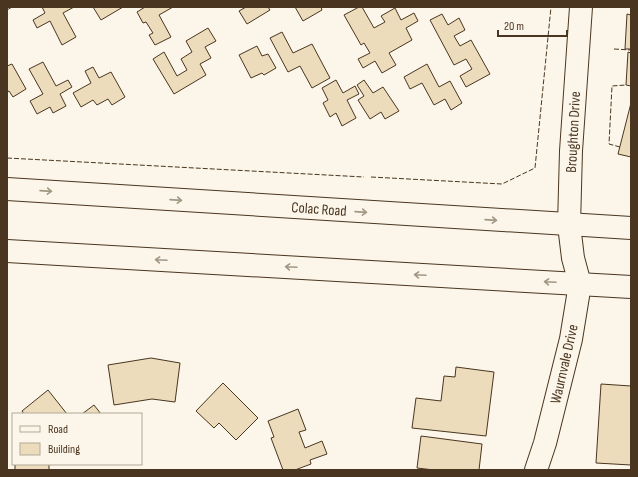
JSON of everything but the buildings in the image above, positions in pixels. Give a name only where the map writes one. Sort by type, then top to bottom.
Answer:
[{"type":"main road","name":"Broughton Drive","points":[[573,258],[569,225],[571,151],[581,7]]},
{"type":"main road","name":"Colac Road","points":[[7,189],[631,228]]},
{"type":"main road","points":[[7,250],[631,287]]},
{"type":"main road","name":"Waurnvale Drive","points":[[536,470],[545,443],[571,339],[580,284],[573,258]]},
{"type":"fence","points":[[7,10],[12,7]]},
{"type":"fence","points":[[371,177],[502,184],[535,168],[551,7]]},
{"type":"fence","points":[[614,49],[631,50]]},
{"type":"fence","points":[[620,147],[609,144],[612,86],[626,85]]},
{"type":"fence","points":[[7,158],[364,177]]}]
